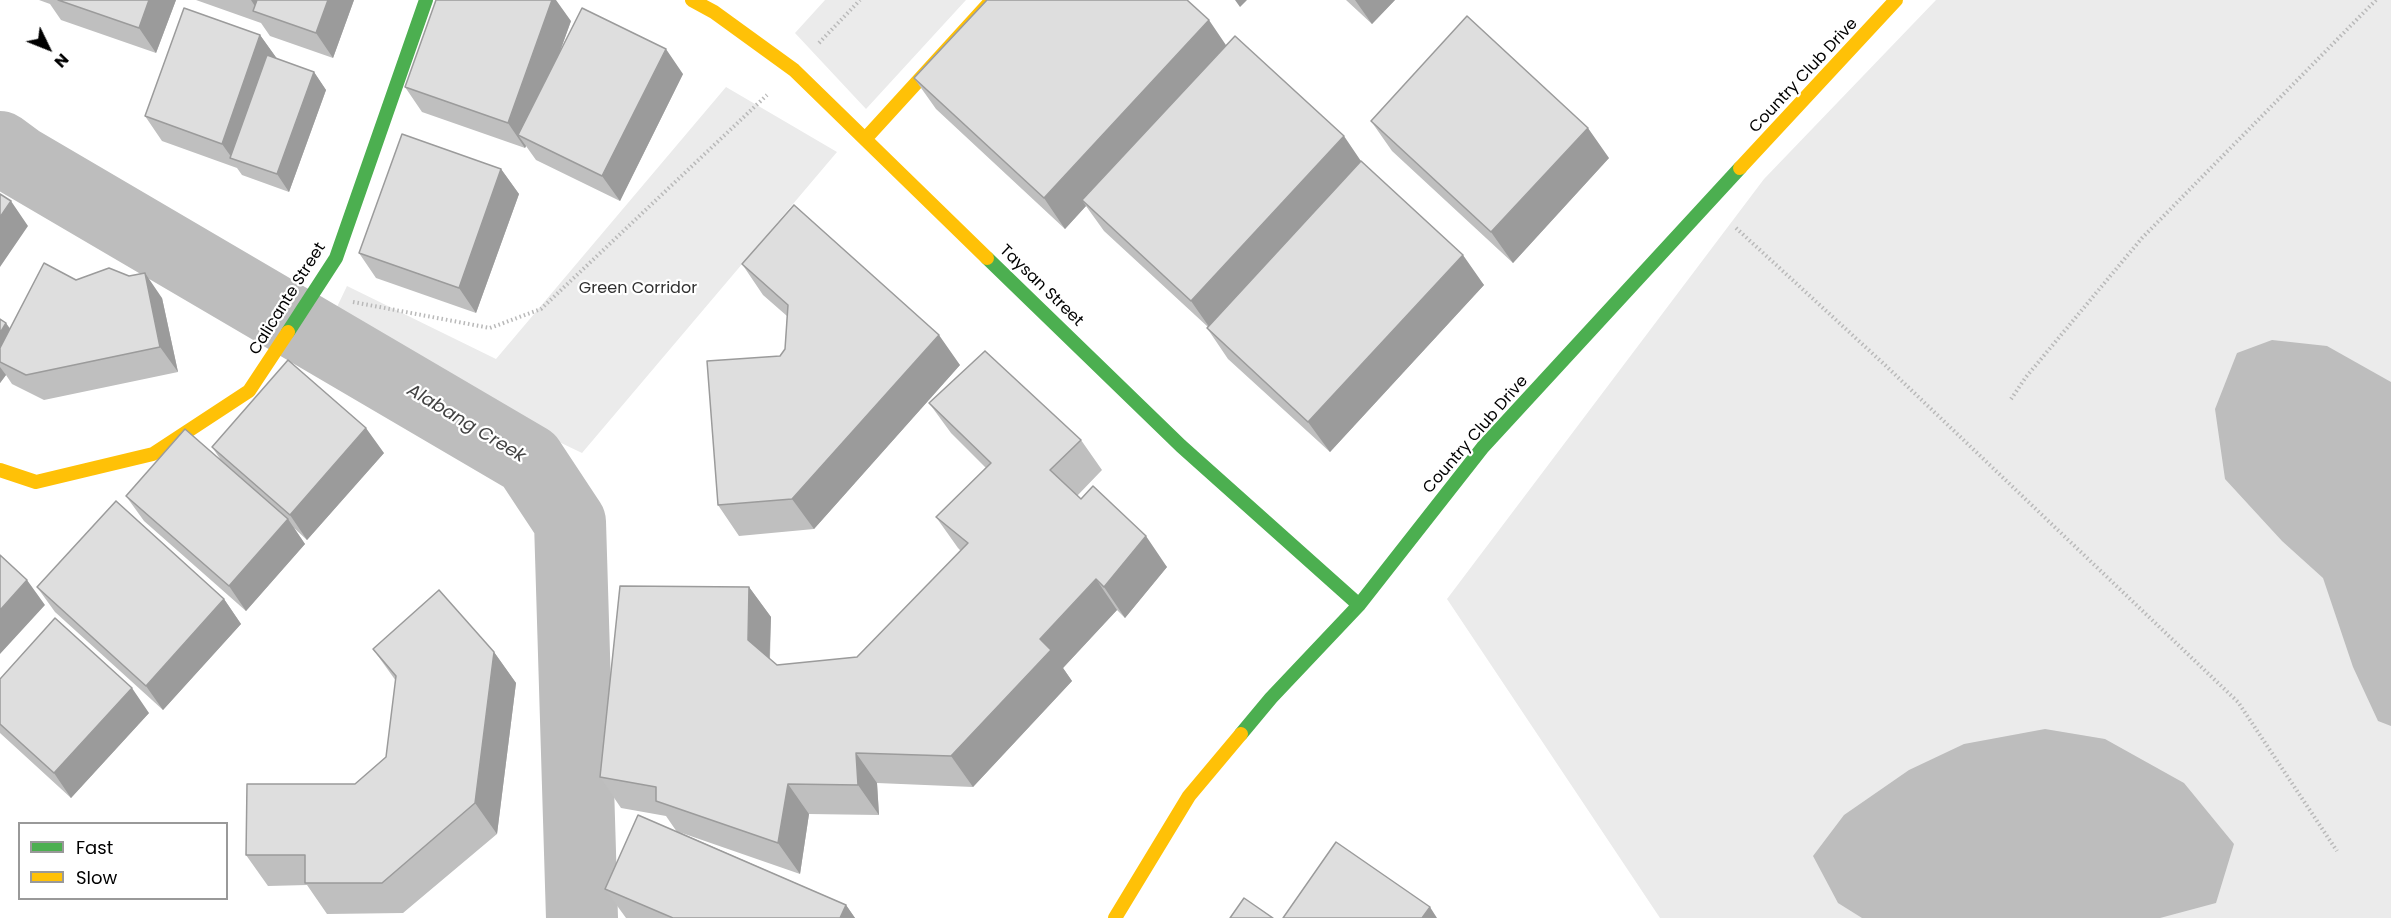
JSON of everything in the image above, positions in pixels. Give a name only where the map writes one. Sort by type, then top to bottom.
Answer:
[{"type":"street","name":"Calicante Street","points":[[0,470],[36,482],[153,454],[249,391],[336,258],[426,0]]},
{"type":"street","name":"Taysan Street","points":[[692,0],[714,12],[794,70],[1181,446],[1359,605]]},
{"type":"street","points":[[866,138],[992,0]]},
{"type":"street","name":"Country Club Drive","points":[[1115,918],[1189,796],[1270,699],[1359,605],[1483,447],[1896,0]]},
{"type":"path","points":[[312,295],[490,328],[541,309],[794,70],[860,0]]},
{"type":"path","points":[[2011,399],[2026,377],[2142,238],[2376,0]]},
{"type":"path","points":[[1709,204],[1885,365],[2238,702],[2337,851]]},
{"type":"green space","points":[[825,0],[966,0],[866,109],[795,33]]},
{"type":"green space","points":[[1936,0],[2391,0],[2391,918],[1660,918],[1447,599],[1764,179]]},
{"type":"green space","name":"Green Corridor","points":[[726,87],[837,152],[582,453],[326,330],[347,286],[496,359]]},
{"type":"shaded area","points":[[2272,340],[2327,346],[2391,382],[2391,726],[2378,721],[2353,667],[2323,578],[2282,541],[2225,479],[2215,409],[2237,353]]},
{"type":"shaded area","points":[[2045,729],[2105,739],[2184,783],[2234,844],[2216,903],[2160,918],[1862,918],[1838,903],[1813,856],[1844,815],[1909,770],[1964,744]]},
{"type":"building","points":[[58,0],[149,0],[139,28]]},
{"type":"building","points":[[257,0],[328,0],[316,33],[253,11]]},
{"type":"building","points":[[436,0],[552,0],[508,123],[405,87]]},
{"type":"building","points":[[987,0],[1187,0],[1209,20],[1044,198],[914,78]]},
{"type":"building","points":[[184,8],[260,35],[222,144],[145,116]]},
{"type":"building","points":[[582,8],[666,49],[602,176],[518,135]]},
{"type":"building","points":[[1467,16],[1588,128],[1491,232],[1371,121]]},
{"type":"building","points":[[1235,36],[1344,136],[1191,301],[1082,200]]},
{"type":"building","points":[[267,55],[314,72],[277,174],[230,158]]},
{"type":"building","points":[[402,134],[501,169],[459,288],[359,253]]},
{"type":"building","points":[[1361,161],[1463,255],[1308,422],[1207,328]]},
{"type":"building","points":[[0,194],[11,201],[0,217]]},
{"type":"building","points":[[794,205],[939,335],[792,499],[718,505],[707,361],[780,356],[785,349],[788,305],[742,264]]},
{"type":"building","points":[[44,263],[76,280],[109,268],[129,276],[145,273],[160,347],[26,375],[0,362],[0,348]]},
{"type":"building","points":[[0,319],[6,323],[0,333]]},
{"type":"building","points":[[985,351],[1081,440],[1050,470],[1081,499],[1093,486],[1146,536],[1104,587],[1096,579],[1040,639],[1051,650],[951,756],[856,753],[858,785],[788,784],[778,843],[656,801],[656,787],[600,777],[620,586],[749,587],[748,640],[777,665],[857,657],[968,543],[936,517],[991,463],[929,403]]},
{"type":"building","points":[[288,360],[366,428],[290,515],[212,447]]},
{"type":"building","points":[[185,429],[288,519],[229,586],[126,496]]},
{"type":"building","points":[[116,501],[224,599],[146,686],[37,587]]},
{"type":"building","points":[[0,555],[27,580],[0,610]]},
{"type":"building","points":[[439,590],[494,652],[475,803],[382,883],[305,883],[305,855],[246,855],[247,784],[355,784],[386,757],[396,676],[373,649]]},
{"type":"building","points":[[55,618],[132,688],[54,773],[0,724],[0,679]]},
{"type":"building","points":[[638,815],[846,905],[840,918],[673,918],[605,889]]},
{"type":"building","points":[[1336,842],[1430,907],[1422,918],[1283,918]]},
{"type":"building","points":[[1244,898],[1273,918],[1230,918]]},
{"type":"waterway","name":"Alabang Creek","points":[[0,147],[19,161],[529,460],[570,522],[582,918]]},
{"type":"traffic: fast","points":[[288,332],[336,258],[426,0]]},
{"type":"traffic: fast","points":[[1241,734],[1271,698],[1359,605],[1483,447],[1740,168]]},
{"type":"traffic: fast","points":[[987,258],[1181,446],[1359,605]]},
{"type":"traffic: slow","points":[[692,0],[714,12],[794,70],[987,258]]},
{"type":"traffic: slow","points":[[866,138],[992,0]]},
{"type":"traffic: slow","points":[[1740,168],[1896,0]]},
{"type":"traffic: slow","points":[[0,470],[36,482],[153,454],[249,391],[288,332]]},
{"type":"traffic: slow","points":[[1115,918],[1189,796],[1241,734]]}]
